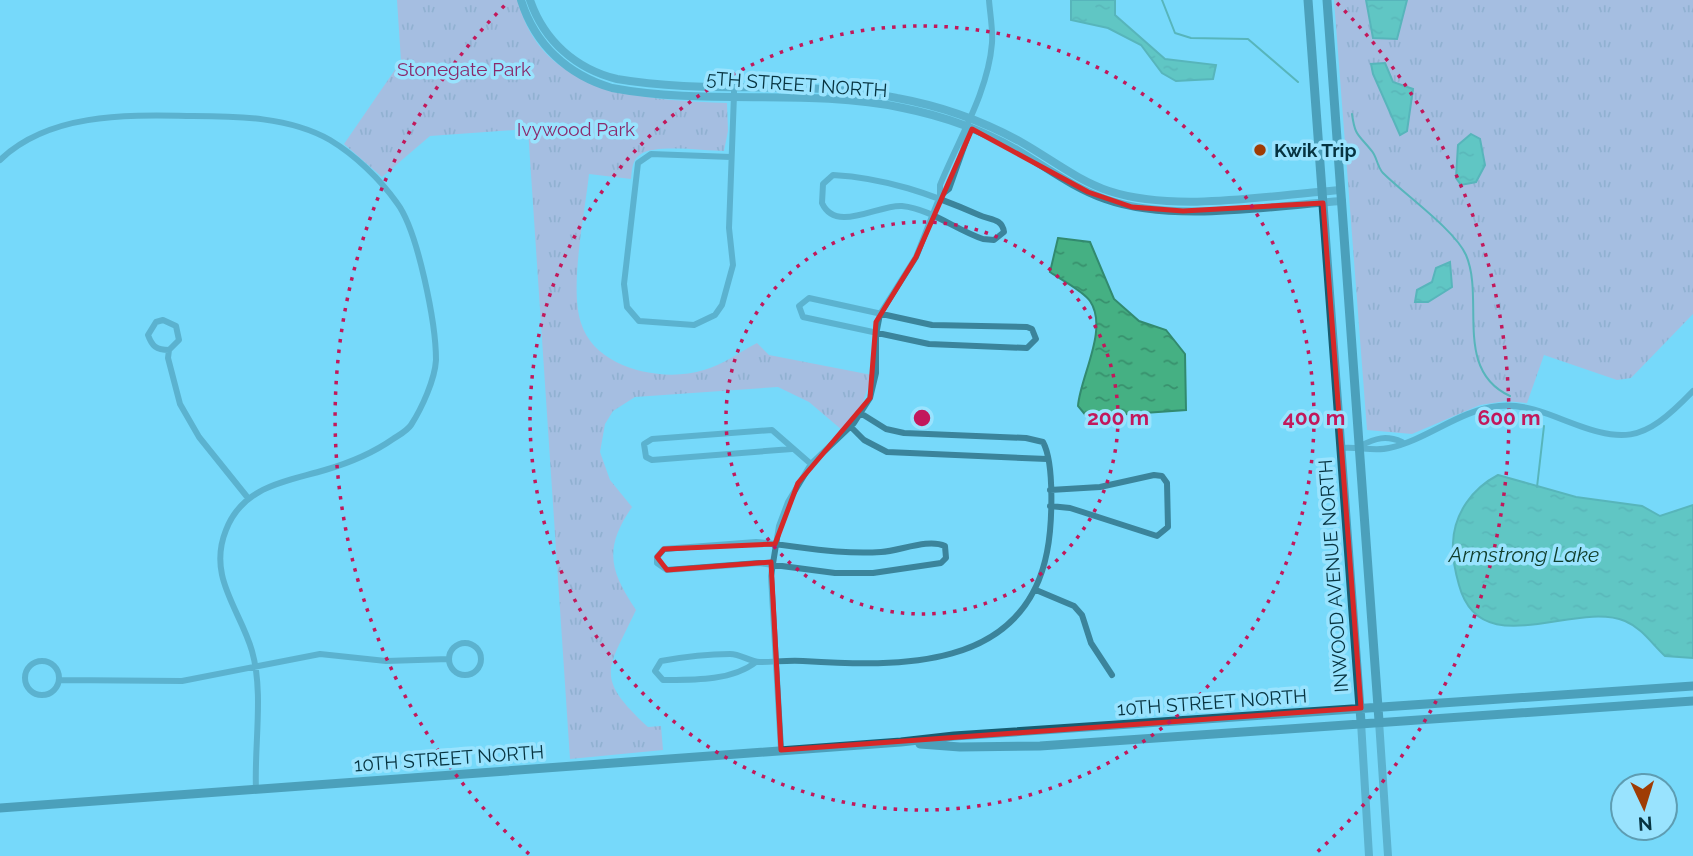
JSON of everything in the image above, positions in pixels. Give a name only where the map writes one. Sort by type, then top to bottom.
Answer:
[{"type":"main road","name":"INWOOD AVENUE NORTH","points":[[1308,0],[1361,722]]},
{"type":"main road","name":"INWOOD AVENUE NORTH","points":[[1327,0],[1379,721]]},
{"type":"main road","name":"10TH STREET NORTH","points":[[0,808],[954,736],[1693,686]]},
{"type":"main road","name":"10TH STREET NORTH","points":[[901,742],[960,747],[1026,746],[1693,701]]},
{"type":"street","name":"5TH STREET NORTH","points":[[521,0],[543,44],[569,68],[589,80],[632,91],[879,94],[924,104],[1015,149],[1088,192],[1132,207],[1183,211],[1342,201]]},
{"type":"street","name":"5TH STREET NORTH","points":[[530,0],[540,22],[555,44],[596,73],[628,81],[734,91]]},
{"type":"street","points":[[781,750],[772,564],[775,544],[788,502],[811,464],[851,427],[870,398],[876,373],[876,335],[880,314],[916,257],[940,196],[949,189],[981,87],[992,42],[989,0]]},
{"type":"street","points":[[731,157],[651,154],[638,163],[624,284],[627,307],[639,321],[694,325],[715,315],[722,305],[733,265],[729,228],[734,76]]},
{"type":"street","points":[[0,160],[38,136],[71,124],[111,117],[253,118],[296,127],[329,139],[367,169],[399,205],[413,240],[430,309],[436,362],[427,392],[410,427],[378,449],[328,470],[266,486],[248,498],[226,529],[218,560],[222,581],[252,649],[259,691],[254,745],[256,790]]},
{"type":"street","name":"5TH STREET NORTH","points":[[968,124],[1015,139],[1091,184],[1134,198],[1185,201],[1341,190]]},
{"type":"street","points":[[833,175],[884,181],[940,196],[997,220],[1004,232],[994,240],[983,239],[932,216],[901,206],[848,217],[823,206],[823,184],[833,175]]},
{"type":"street","points":[[809,299],[938,325],[1027,327],[1032,329],[1036,339],[1034,345],[1027,348],[940,345],[876,335],[803,317],[799,306],[809,299]]},
{"type":"street","points":[[163,320],[176,326],[179,340],[169,350],[159,350],[151,344],[148,335],[156,322],[163,320]]},
{"type":"street","points":[[169,350],[174,391],[187,420],[248,498]]},
{"type":"street","points":[[1342,448],[1391,448],[1423,437],[1474,411],[1507,406],[1532,409],[1605,435],[1629,436],[1661,423],[1693,391]]},
{"type":"street","points":[[756,662],[744,671],[728,675],[663,680],[655,671],[657,663],[666,660],[732,654],[756,662],[858,664],[928,659],[954,654],[995,635],[1036,590],[1050,539],[1045,445],[1037,439],[904,433],[886,429],[862,414]]},
{"type":"street","points":[[851,427],[864,440],[887,452],[1047,459]]},
{"type":"street","points":[[792,449],[652,460],[646,457],[643,450],[644,444],[652,439],[767,430],[776,432],[811,464]]},
{"type":"street","points":[[1360,446],[1375,438],[1391,437],[1402,442]]},
{"type":"street","points":[[1049,489],[1100,486],[1154,475],[1162,476],[1167,482],[1168,527],[1157,536],[1070,508],[1050,506]]},
{"type":"street","points":[[756,542],[859,553],[899,550],[933,543],[945,546],[947,551],[946,558],[941,563],[885,572],[835,573],[772,564],[667,570],[661,568],[657,557],[664,549],[756,542]]},
{"type":"street","points":[[1036,590],[1074,606],[1082,615],[1091,643],[1112,675]]},
{"type":"street","points":[[463,642],[477,648],[481,657],[479,667],[466,675],[456,672],[449,659],[451,650],[463,642]]},
{"type":"street","points":[[60,680],[182,681],[320,654],[386,661],[449,659]]},
{"type":"street","points":[[43,661],[57,669],[60,680],[55,690],[45,696],[33,693],[25,679],[28,668],[43,661]]},
{"type":"street","name":"INWOOD AVENUE NORTH","points":[[1379,721],[1388,856]]},
{"type":"street","name":"INWOOD AVENUE NORTH","points":[[1361,722],[1369,856]]},
{"type":"highlighted area","points":[[972,129],[1088,192],[1132,207],[1183,211],[1323,203],[1361,708],[781,750],[771,562],[667,570],[657,557],[664,549],[775,544],[798,483],[870,398],[876,322],[916,257]]},
{"type":"green space","name":"Ivywood Park","points":[[397,0],[518,0],[530,32],[549,56],[573,74],[601,86],[632,94],[727,103],[728,131],[724,151],[658,149],[638,156],[633,165],[631,179],[589,174],[577,270],[578,308],[581,323],[589,339],[600,352],[632,369],[669,375],[688,374],[711,368],[757,343],[769,355],[872,375],[862,405],[842,430],[809,402],[778,387],[635,397],[613,411],[605,424],[600,452],[610,480],[632,507],[617,535],[613,559],[615,571],[636,610],[618,646],[611,672],[619,696],[631,710],[648,727],[661,726],[663,750],[570,759],[528,129],[430,136],[382,177],[344,144],[401,61]]},
{"type":"green space","points":[[1334,0],[1693,0],[1693,314],[1631,378],[1617,380],[1544,355],[1527,403],[1506,401],[1480,405],[1412,434],[1367,430]]},
{"type":"water","points":[[1071,0],[1115,0],[1115,15],[1165,59],[1216,65],[1213,79],[1176,81],[1162,73],[1141,45],[1108,28],[1071,20]]},
{"type":"water","points":[[1366,0],[1407,0],[1397,39],[1373,38]]},
{"type":"water","points":[[1385,63],[1393,82],[1413,89],[1407,131],[1400,135],[1371,64]]},
{"type":"water","points":[[1471,134],[1480,139],[1485,165],[1476,182],[1461,185],[1456,178],[1458,145]]},
{"type":"water","points":[[1058,238],[1090,242],[1114,299],[1139,321],[1166,330],[1185,354],[1186,410],[1087,417],[1078,406],[1095,339],[1095,312],[1090,301],[1077,289],[1050,272]]},
{"type":"water","points":[[1450,262],[1452,287],[1428,302],[1415,302],[1417,290],[1432,282],[1436,268]]},
{"type":"water","name":"Armstrong Lake","points":[[1498,475],[1576,497],[1642,506],[1660,516],[1693,505],[1693,658],[1665,656],[1642,632],[1625,621],[1604,617],[1580,618],[1507,626],[1487,621],[1470,608],[1455,569],[1454,532],[1466,503],[1489,480]]},
{"type":"waterway","points":[[1162,0],[1175,33],[1191,38],[1248,39],[1298,82]]},
{"type":"waterway","points":[[1352,114],[1356,131],[1373,152],[1383,173],[1440,224],[1466,255],[1473,292],[1476,352],[1482,369],[1493,384],[1510,396]]},
{"type":"waterway","points":[[1537,487],[1544,426]]},
{"type":"place","name":"Kwik Trip","points":[[1260,150]]},
{"type":"park label","name":"Stonegate Park","points":[[464,69]]}]
